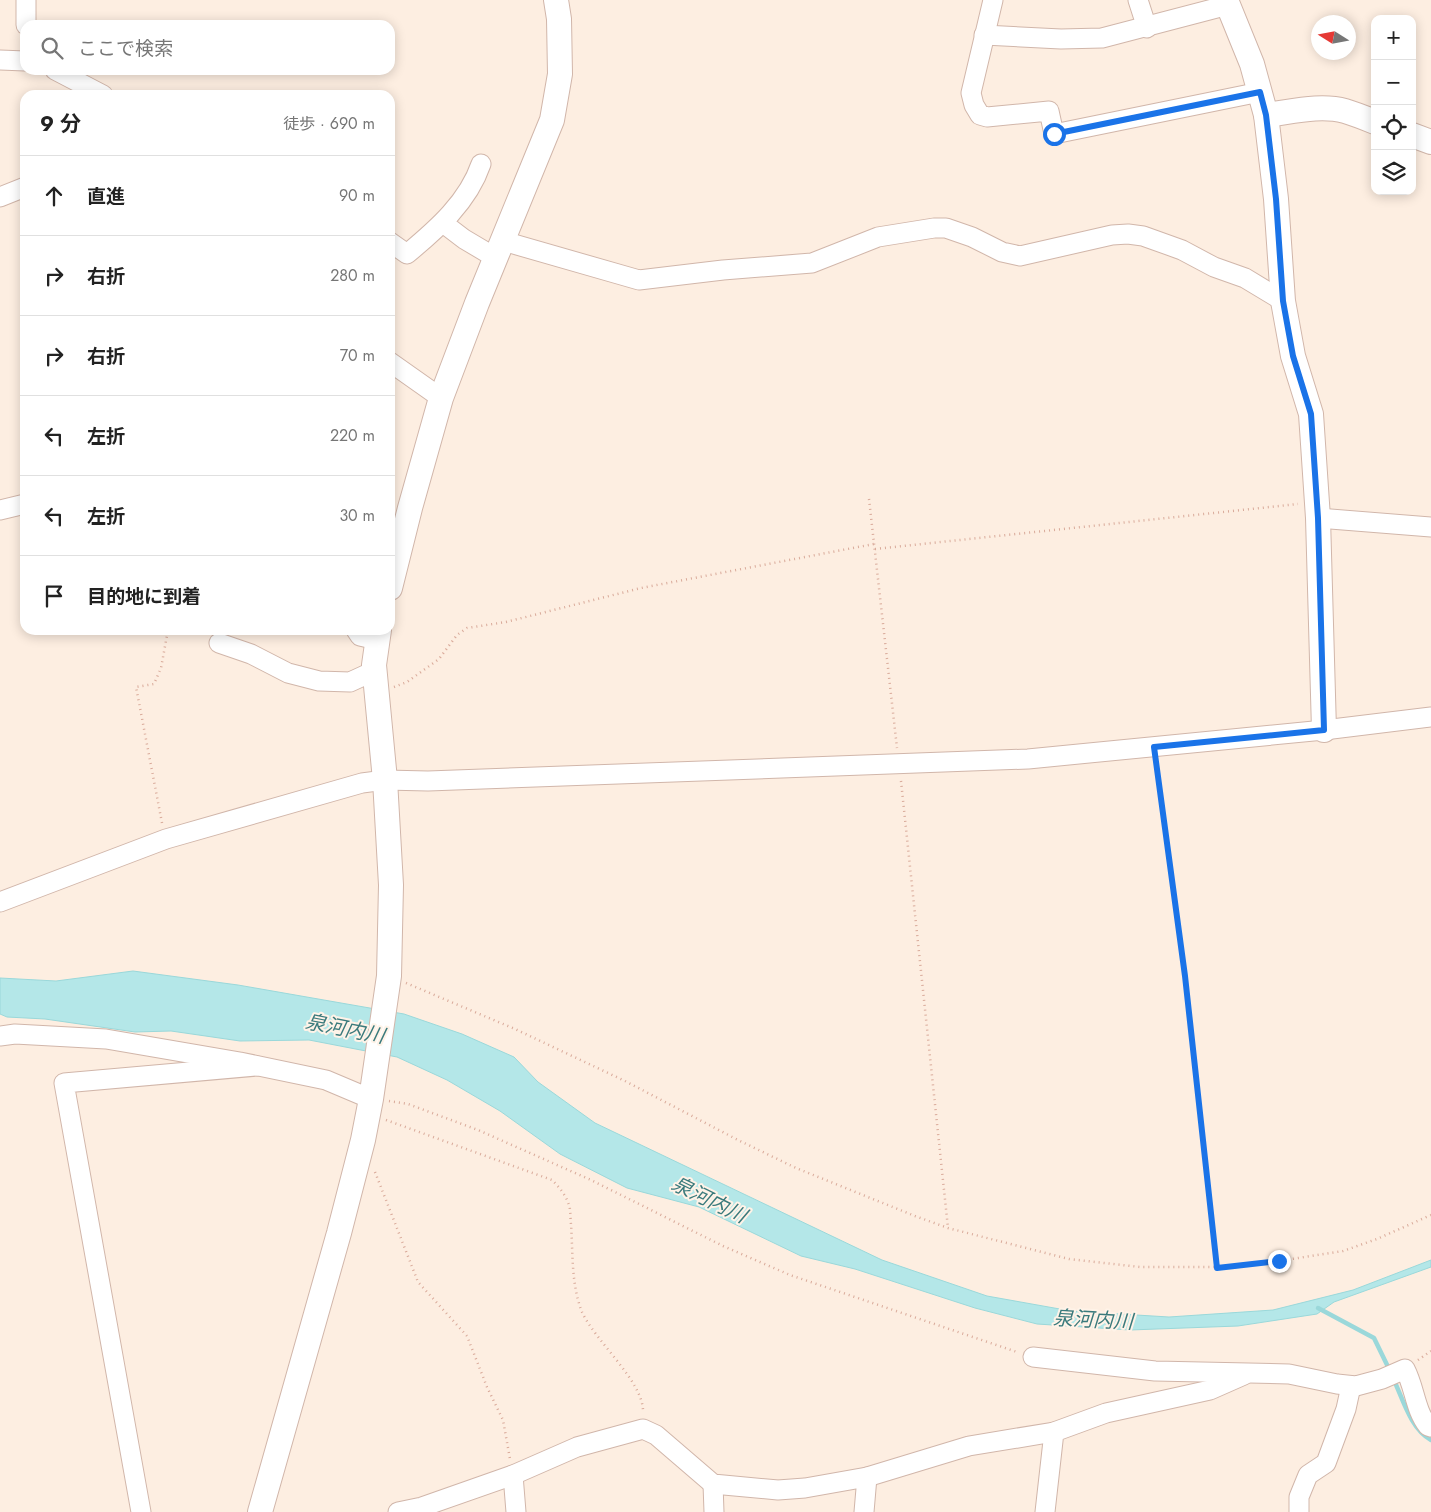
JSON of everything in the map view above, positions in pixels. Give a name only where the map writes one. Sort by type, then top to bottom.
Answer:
[{"type":"street","points":[[26,0],[26,20]]},
{"type":"street","points":[[395,568],[441,398],[476,303],[552,120],[560,74],[559,20],[556,0]]},
{"type":"street","points":[[993,0],[971,93],[974,105],[980,115],[987,117],[1049,111],[1054,134],[1260,92]]},
{"type":"street","points":[[1138,0],[1147,28]]},
{"type":"street","points":[[984,35],[1061,39],[1102,38],[1147,28],[1227,3],[1252,64],[1266,115],[1276,199],[1283,301],[1293,356],[1311,414],[1318,510],[1324,730]]},
{"type":"street","points":[[0,60],[20,61]]},
{"type":"street","points":[[65,75],[93,90]]},
{"type":"street","points":[[1266,115],[1326,109],[1343,110],[1371,120]]},
{"type":"street","points":[[1416,136],[1431,142]]},
{"type":"street","points":[[395,246],[407,254],[443,223],[467,192],[476,178],[481,164]]},
{"type":"street","points":[[0,197],[20,189]]},
{"type":"street","points":[[443,223],[464,239],[499,249],[639,280],[723,270],[812,263],[878,237],[934,228],[946,228],[972,237],[1002,252],[1020,256],[1128,234],[1143,236],[1182,250],[1214,268],[1245,278],[1283,301]]},
{"type":"street","points":[[395,366],[441,398]]},
{"type":"street","points":[[2,504],[20,504]]},
{"type":"street","points":[[1318,510],[1431,527]]},
{"type":"street","points":[[260,1512],[339,1233],[363,1140],[388,980],[391,885],[385,780],[375,682],[378,635],[359,635]]},
{"type":"street","points":[[220,642],[251,654],[288,672],[319,681],[375,682]]},
{"type":"street","points":[[0,902],[166,839],[362,783],[385,780],[428,781],[1028,759],[1324,730],[1431,717]]},
{"type":"street","points":[[0,1036],[15,1034],[106,1039],[257,1066],[326,1080],[369,1106]]},
{"type":"street","points":[[141,1512],[64,1083],[257,1066]]},
{"type":"street","points":[[1033,1357],[1156,1371],[1290,1374],[1351,1386],[1382,1379],[1405,1369],[1412,1381],[1421,1418],[1431,1427]]},
{"type":"street","points":[[400,1512],[422,1507],[513,1474],[577,1447],[643,1429],[656,1435],[713,1484],[778,1490],[805,1488],[867,1477],[969,1446],[1054,1432],[1106,1413],[1210,1390],[1248,1373]]},
{"type":"street","points":[[1299,1512],[1299,1497],[1308,1475],[1326,1463],[1346,1409],[1351,1386]]},
{"type":"street","points":[[1044,1512],[1054,1432]]},
{"type":"street","points":[[513,1474],[516,1512]]},
{"type":"street","points":[[864,1512],[867,1477]]},
{"type":"street","points":[[713,1484],[714,1512]]},
{"type":"path","points":[[869,499],[948,1228]]},
{"type":"path","points":[[875,549],[1318,510]]},
{"type":"path","points":[[375,682],[407,682],[439,659],[457,635],[467,628],[506,622],[641,588],[874,544]]},
{"type":"path","points":[[166,839],[136,687],[154,684],[161,668],[167,635]]},
{"type":"path","points":[[1154,747],[1185,976],[1217,1268]]},
{"type":"path","points":[[388,980],[515,1029],[625,1081],[796,1168],[948,1228],[1069,1259],[1140,1267],[1217,1268],[1279,1261],[1343,1250],[1377,1240],[1431,1215]]},
{"type":"path","points":[[369,1106],[408,1104],[478,1130],[591,1180],[723,1246],[790,1275],[980,1341],[1033,1357]]},
{"type":"path","points":[[369,1106],[552,1180],[561,1190],[569,1205],[573,1271],[582,1313],[601,1342],[637,1389],[644,1408],[643,1429]]},
{"type":"path","points":[[363,1140],[418,1282],[466,1336],[503,1420],[513,1474]]},
{"type":"water","name":"泉河内川","points":[[133,971],[238,985],[404,1014],[462,1034],[514,1057],[538,1082],[595,1123],[882,1260],[987,1296],[1071,1311],[1169,1317],[1273,1310],[1353,1290],[1431,1260],[1431,1267],[1334,1302],[1317,1314],[1238,1326],[1130,1330],[1037,1324],[975,1308],[855,1269],[801,1256],[699,1207],[627,1188],[560,1154],[500,1111],[447,1080],[397,1057],[309,1040],[240,1041],[171,1031],[135,1032],[45,1019],[7,1017],[0,1014],[0,978],[56,981]]},
{"type":"waterway","points":[[1318,1308],[1374,1338],[1390,1371]]},
{"type":"waterway","points":[[1393,1378],[1412,1421],[1431,1440]]},
{"type":"route","points":[[1054,134],[1260,92],[1266,115],[1276,199],[1283,301],[1293,356],[1311,414],[1318,518],[1324,730],[1154,747],[1185,976],[1217,1268],[1279,1261]]}]
